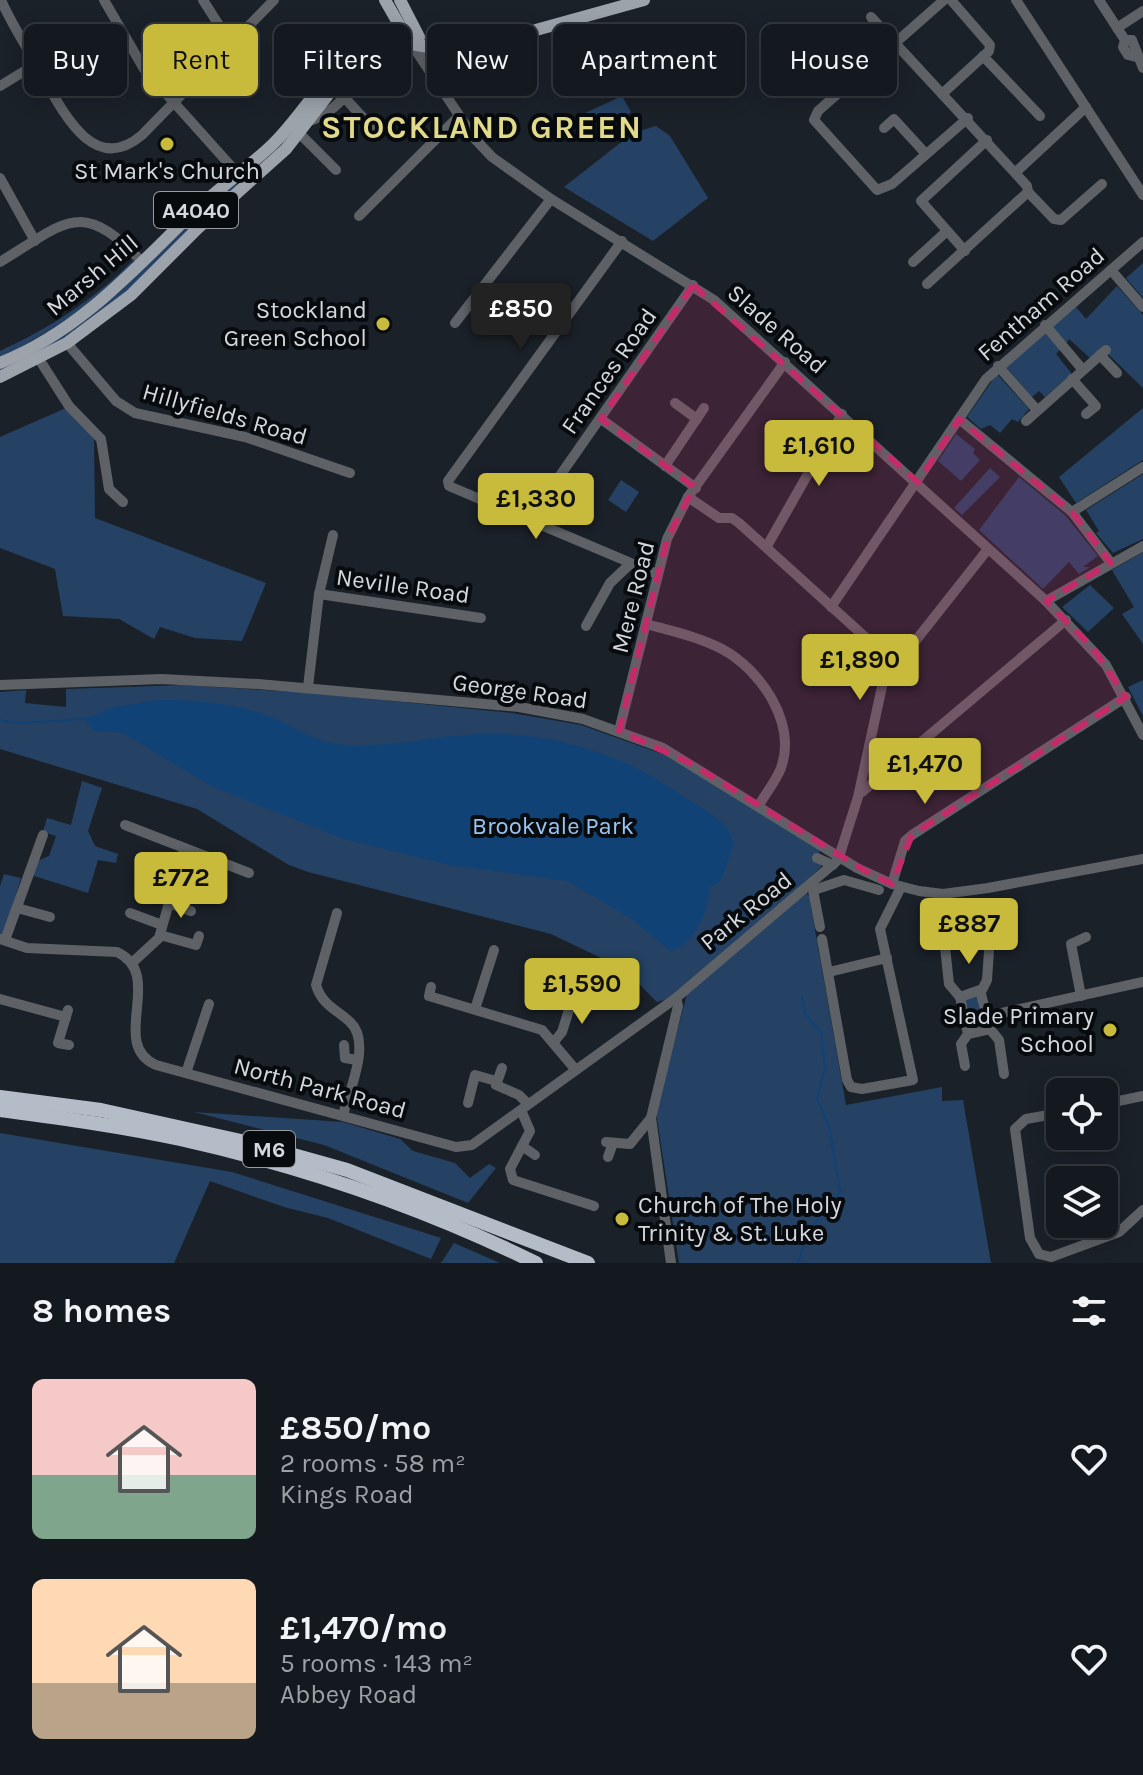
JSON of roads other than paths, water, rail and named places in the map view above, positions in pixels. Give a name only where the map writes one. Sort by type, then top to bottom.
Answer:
[{"type":"highway","name":"M6","points":[[0,1097],[101,1110],[250,1143],[347,1170],[588,1263]]},
{"type":"highway","name":"M6","points":[[0,1110],[117,1126],[244,1156],[395,1204],[534,1263]]},
{"type":"highway","name":"M6","points":[[527,1242],[569,1263]]},
{"type":"main road","points":[[385,0],[415,40],[427,43]]},
{"type":"main road","points":[[400,0],[415,40]]},
{"type":"main road","points":[[537,29],[639,1]]},
{"type":"main road","points":[[388,24],[393,13]]},
{"type":"main road","points":[[411,40],[427,41]]},
{"type":"main road","name":"Marsh Hill","points":[[0,377],[67,343],[131,295],[243,180],[315,96]]},
{"type":"main road","name":"Marsh Hill","points":[[0,363],[75,322],[143,263],[192,213],[275,160],[300,134],[328,96]]},
{"type":"street","points":[[1,0],[24,42]]},
{"type":"street","points":[[104,0],[144,69],[243,180]]},
{"type":"street","points":[[203,0],[218,24]]},
{"type":"street","points":[[251,24],[274,0]]},
{"type":"street","points":[[897,43],[944,0]]},
{"type":"street","points":[[942,94],[989,51],[987,40],[951,0]]},
{"type":"street","points":[[1016,0],[1143,195]]},
{"type":"street","points":[[1099,0],[1125,40],[1132,40],[1137,50],[1136,57],[1143,68]]},
{"type":"street","points":[[1117,28],[1143,11]]},
{"type":"street","points":[[871,17],[877,24]]},
{"type":"street","name":"Slade Road","points":[[415,40],[427,57]]},
{"type":"street","name":"Slade Road","points":[[415,40],[459,116],[492,157],[551,199],[693,285],[785,362],[1066,620],[1100,656],[1126,697],[1143,735]]},
{"type":"street","points":[[897,45],[1017,171],[1025,180],[1028,192],[1057,221],[1064,219],[1086,193],[1102,184]]},
{"type":"street","points":[[983,56],[1040,116]]},
{"type":"street","points":[[0,86],[24,71]]},
{"type":"street","points":[[55,96],[69,121],[90,142],[108,149],[130,145],[179,96]]},
{"type":"street","points":[[343,96],[378,134]]},
{"type":"street","name":"Marsh Hill","points":[[309,121],[321,118],[343,96]]},
{"type":"street","points":[[835,96],[818,111],[814,123],[877,190],[892,184],[968,118]]},
{"type":"street","points":[[1017,171],[1086,107]]},
{"type":"street","points":[[361,209],[459,116]]},
{"type":"street","points":[[884,128],[894,119],[926,154]]},
{"type":"street","points":[[300,134],[336,170]]},
{"type":"street","points":[[965,251],[921,201],[987,140]]},
{"type":"street","points":[[0,178],[35,241]]},
{"type":"street","points":[[927,284],[1028,192]]},
{"type":"street","points":[[455,323],[551,199]]},
{"type":"street","points":[[0,262],[66,222],[87,220],[107,228],[143,263]]},
{"type":"street","points":[[913,262],[947,231]]},
{"type":"street","points":[[622,241],[448,481],[449,486],[629,565],[657,574]]},
{"type":"street","name":"Fentham Road","points":[[831,607],[998,366],[1143,242]]},
{"type":"street","points":[[1111,270],[1143,307]]},
{"type":"street","name":"Frances Road","points":[[529,520],[693,285]]},
{"type":"street","points":[[1045,325],[1083,370]]},
{"type":"street","name":"Hillyfields Road","points":[[67,343],[116,401],[135,413],[245,437],[350,473]]},
{"type":"street","points":[[1026,421],[1103,352],[1117,373]]},
{"type":"street","points":[[39,359],[69,406],[101,439],[109,489],[123,502]]},
{"type":"street","name":"Mere Road","points":[[619,731],[667,539],[692,492],[785,362]]},
{"type":"street","points":[[998,366],[1037,410]]},
{"type":"street","points":[[1072,379],[1096,406],[1086,414]]},
{"type":"street","points":[[675,403],[697,419]]},
{"type":"street","points":[[665,466],[704,408]]},
{"type":"street","points":[[767,546],[842,414]]},
{"type":"street","points":[[601,419],[665,466],[719,518],[732,518],[767,546],[896,665]]},
{"type":"street","points":[[959,419],[1072,512],[1111,563]]},
{"type":"street","points":[[1072,512],[1143,467]]},
{"type":"street","name":"Neville Road","points":[[308,687],[319,594],[333,535]]},
{"type":"street","points":[[1046,601],[1143,546]]},
{"type":"street","points":[[817,858],[836,860],[858,797],[879,694],[896,665],[988,549]]},
{"type":"street","points":[[585,625],[610,583],[629,565]]},
{"type":"street","name":"Neville Road","points":[[319,594],[481,618]]},
{"type":"street","points":[[858,797],[877,777],[1066,620]]},
{"type":"street","points":[[646,624],[723,650],[746,667],[767,692],[780,717],[785,745],[780,771],[759,805]]},
{"type":"street","name":"George Road","points":[[0,685],[162,679],[308,687],[519,707],[583,719],[663,748],[759,805],[836,860],[896,886],[943,894],[1140,863]]},
{"type":"street","points":[[822,939],[847,1080],[851,1087],[862,1089],[913,1080],[880,929],[896,886],[905,841],[1126,697]]},
{"type":"street","points":[[867,758],[877,777]]},
{"type":"street","points":[[125,825],[249,873]]},
{"type":"street","points":[[43,835],[2,940],[27,948],[117,952],[133,962],[161,930],[184,850]]},
{"type":"street","name":"Park Road","points":[[676,998],[813,887],[836,860]]},
{"type":"street","points":[[820,927],[813,887],[844,880],[879,890]]},
{"type":"street","points":[[155,888],[191,911]]},
{"type":"street","points":[[17,908],[50,917]]},
{"type":"street","points":[[130,913],[196,945],[199,936]]},
{"type":"street","points":[[337,913],[316,985],[328,1006],[351,1023],[357,1032],[357,1060],[343,1115]]},
{"type":"street","points":[[1081,996],[1071,944],[1086,937]]},
{"type":"street","points":[[945,947],[949,984],[960,997],[968,1034]]},
{"type":"street","points":[[475,1009],[494,950]]},
{"type":"street","points":[[989,951],[987,980],[981,992],[990,1029],[999,1040],[1004,1074]]},
{"type":"street","points":[[829,972],[887,958]]},
{"type":"street","name":"North Park Road","points":[[133,962],[138,978],[135,1041],[140,1053],[150,1063],[456,1147],[472,1145],[676,998]]},
{"type":"street","points":[[988,1016],[1143,982]]},
{"type":"street","points":[[431,987],[429,996],[542,1030],[575,1069]]},
{"type":"street","points":[[960,997],[981,992]]},
{"type":"street","points":[[554,1042],[562,1032],[574,994]]},
{"type":"street","points":[[671,1263],[651,1118],[678,1006],[676,998]]},
{"type":"street","points":[[0,999],[67,1013],[58,1043],[69,1045]]},
{"type":"street","points":[[186,1073],[209,1004]]},
{"type":"street","points":[[965,1066],[961,1044],[968,1034],[990,1029]]},
{"type":"street","points":[[344,1045],[345,1058],[357,1060]]},
{"type":"street","points":[[502,1068],[496,1085],[519,1095],[530,1131],[510,1169],[513,1180],[594,1206]]},
{"type":"street","points":[[468,1103],[475,1075],[496,1081]]},
{"type":"street","points":[[1118,1101],[1143,1096]]},
{"type":"street","points":[[1046,1116],[1020,1123],[1014,1136],[1036,1259],[1051,1257],[1119,1232],[1143,1210]]},
{"type":"street","points":[[608,1157],[609,1143],[630,1144],[651,1118]]},
{"type":"street","points":[[522,1146],[535,1155]]},
{"type":"street","points":[[540,1189],[545,1176]]},
{"type":"street","points":[[577,1200],[581,1186]]},
{"type":"waterway","points":[[0,720],[19,723],[86,719]]},
{"type":"waterway","points":[[798,1263],[807,1234],[840,1192],[829,1126],[817,1099],[825,1069],[821,1032],[805,1014],[802,996]]},
{"type":"place","name":"St Mark's Church","points":[[167,144]]},
{"type":"place","name":"Stockland Green School","points":[[383,324]]},
{"type":"place","name":"Slade Primary School","points":[[1110,1030]]},
{"type":"place","name":"Church of The Holy Trinity & St. Luke","points":[[622,1219]]},
{"type":"district","name":"STOCKLAND GREEN","points":[[482,127]]},
{"type":"park label","name":"Brookvale Park","points":[[553,826]]}]
